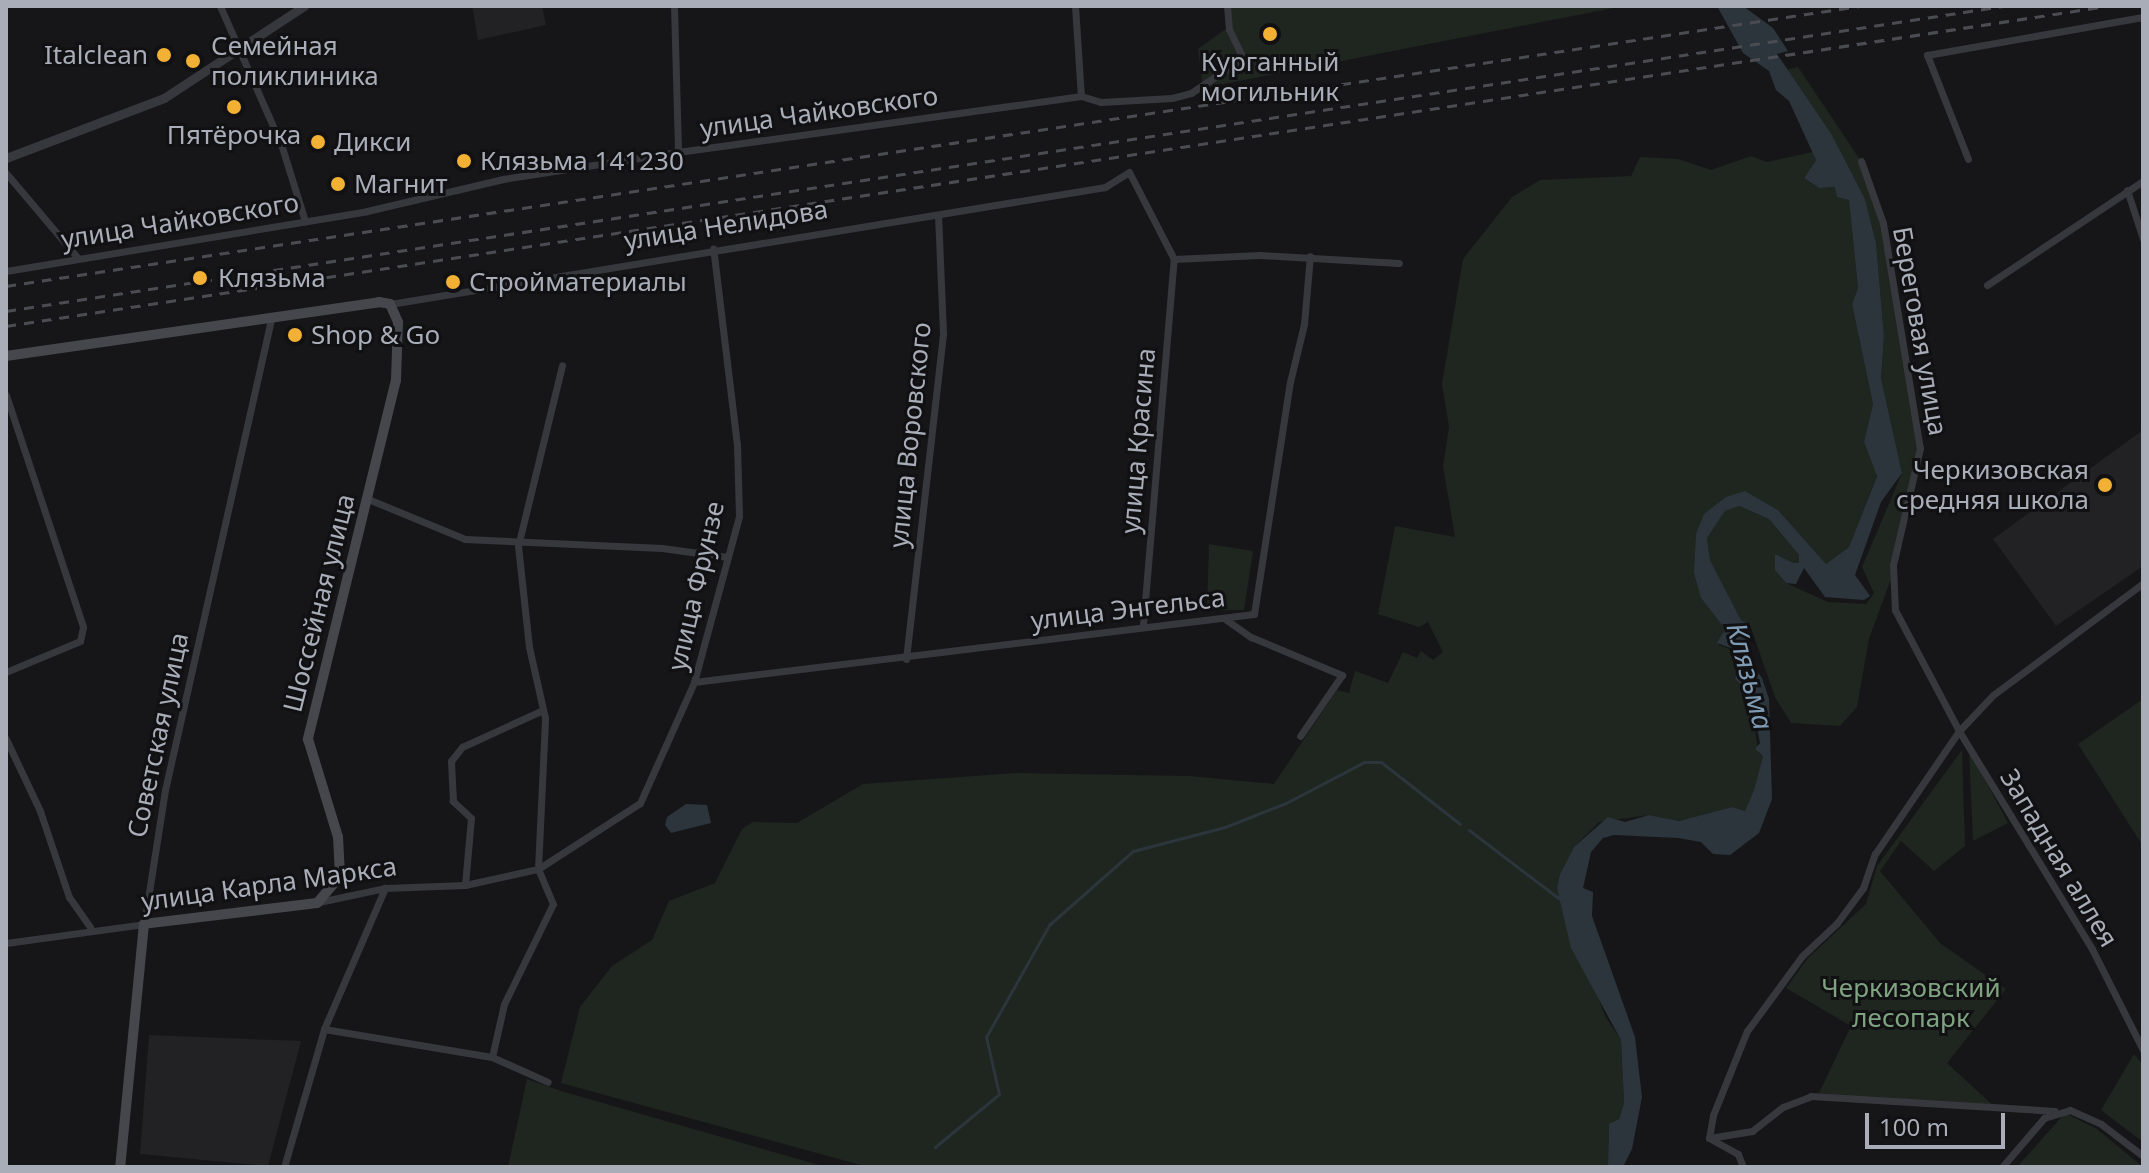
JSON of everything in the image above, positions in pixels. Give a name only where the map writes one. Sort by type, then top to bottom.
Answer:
[{"type":"main road","name":"улица Нелидова","points":[[6,356],[390,304]]},
{"type":"main road","name":"Шоссейная улица","points":[[317,903],[340,876],[338,837],[308,739],[396,380],[398,322],[390,304]]},
{"type":"main road","name":"улица Карла Маркса","points":[[144,924],[317,903]]},
{"type":"main road","name":"Советская улица","points":[[120,1167],[144,924]]},
{"type":"street","points":[[220,6],[242,48],[287,159],[305,221]]},
{"type":"street","points":[[6,158],[164,98],[304,6]]},
{"type":"street","points":[[674,6],[678,152]]},
{"type":"street","points":[[1075,6],[1081,96]]},
{"type":"street","name":"улица Чайковского","points":[[6,271],[305,221],[503,179],[678,152],[1081,96],[1101,102],[1191,93],[1243,58],[1229,29],[1227,6]]},
{"type":"street","points":[[1968,159],[1927,55],[2143,17]]},
{"type":"street","name":"Береговая улица","points":[[1861,161],[1883,223],[1920,448],[1893,565],[1895,610],[1959,731]]},
{"type":"street","name":"улица Нелидова","points":[[390,304],[713,248],[1105,187],[1129,172],[1174,259]]},
{"type":"street","points":[[6,173],[77,257]]},
{"type":"street","points":[[1987,285],[2143,181]]},
{"type":"street","points":[[2127,190],[2143,239]]},
{"type":"street","name":"улица Воровского","points":[[906,659],[943,333],[938,215]]},
{"type":"street","name":"улица Фрунзе","points":[[538,869],[640,803],[694,682],[739,516],[737,445],[713,248]]},
{"type":"street","points":[[1174,259],[1310,256],[1399,263]]},
{"type":"street","name":"улица Энгельса","points":[[694,682],[906,659],[1143,625],[1254,614],[1290,382],[1304,324],[1310,256]]},
{"type":"street","name":"улица Красина","points":[[1143,625],[1174,259]]},
{"type":"street","name":"Советская улица","points":[[144,924],[165,790],[271,318]]},
{"type":"street","points":[[492,1057],[504,1004],[553,904],[538,869],[543,710],[529,647],[518,546],[562,365]]},
{"type":"street","points":[[6,395],[83,627],[80,641],[6,672]]},
{"type":"street","points":[[368,499],[465,539],[518,546],[662,548],[727,557]]},
{"type":"street","points":[[1709,1138],[1713,1115],[1747,1031],[1802,956],[1863,888],[1875,854],[1959,731],[1993,695],[2143,583]]},
{"type":"street","points":[[1225,619],[1251,637],[1342,675],[1300,736]]},
{"type":"street","points":[[465,885],[471,818],[453,801],[451,761],[462,747],[543,710]]},
{"type":"street","name":"Западная аллея","points":[[1959,731],[2092,949],[2143,1050]]},
{"type":"street","points":[[6,739],[40,811],[69,897],[90,927]]},
{"type":"street","name":"улица Карла Маркса","points":[[317,903],[385,888],[465,885],[538,869]]},
{"type":"street","points":[[284,1167],[324,1029],[374,903],[385,888]]},
{"type":"street","name":"улица Карла Маркса","points":[[6,943],[90,927],[144,924]]},
{"type":"street","points":[[324,1029],[492,1057],[548,1082]]},
{"type":"street","points":[[1709,1138],[1752,1131],[1783,1107],[1811,1096],[2070,1110],[2101,1124],[2143,1156]]},
{"type":"street","points":[[2002,1167],[2055,1111]]},
{"type":"street","points":[[1709,1138],[1738,1154],[1743,1167]]},
{"type":"shaded area","points":[[472,6],[542,6],[546,25],[478,40]]},
{"type":"shaded area","name":"Черкизовская средняя школа","points":[[2143,430],[2143,566],[2056,626],[1993,539]]},
{"type":"shaded area","points":[[149,1035],[301,1041],[268,1166],[140,1154]]},
{"type":"green space","points":[[1231,6],[1624,6],[1203,88],[1198,49],[1231,25]]},
{"type":"green space","points":[[1798,67],[1861,161],[1883,223],[1920,448],[1899,557],[1869,639],[1857,707],[1840,726],[1791,723],[1775,697],[1750,625],[1741,620],[1710,560],[1707,538],[1725,511],[1738,506],[1769,519],[1799,555],[1799,563],[1792,563],[1775,554],[1775,570],[1786,583],[1828,602],[1866,604],[1874,593],[1862,567],[1902,473],[1881,378],[1884,336],[1876,243],[1865,199],[1832,135],[1787,70]]},
{"type":"green space","points":[[1813,152],[1816,160],[1804,178],[1819,188],[1836,187],[1849,199],[1858,288],[1852,304],[1873,404],[1864,442],[1877,475],[1849,547],[1826,564],[1778,510],[1745,491],[1704,514],[1701,598],[1725,629],[1719,645],[1733,650],[1742,664],[1741,686],[1750,691],[1758,752],[1763,756],[1754,790],[1745,811],[1732,807],[1679,821],[1649,815],[1599,822],[1574,847],[1560,874],[1557,888],[1605,1016],[1621,1040],[1624,1103],[1619,1119],[1609,1125],[1608,1167],[868,1167],[561,1083],[580,1007],[612,966],[652,940],[669,901],[715,883],[742,829],[753,822],[797,823],[863,784],[1015,773],[1189,776],[1274,784],[1337,690],[1349,693],[1355,671],[1388,683],[1403,652],[1417,658],[1421,651],[1433,660],[1443,652],[1428,622],[1419,627],[1378,614],[1395,526],[1455,537],[1443,466],[1449,427],[1442,384],[1463,259],[1512,197],[1540,180],[1631,176],[1640,157],[1678,159],[1711,170],[1751,156],[1767,162]]},
{"type":"green space","points":[[1209,544],[1253,551],[1244,610],[1207,610]]},
{"type":"green space","points":[[2143,699],[2143,846],[2078,744]]},
{"type":"green space","name":"Черкизовский лесопарк","points":[[1962,750],[1965,846],[1934,871],[1901,841],[1880,871],[1941,944],[2006,989],[1947,1063],[1999,1111],[1819,1093],[1851,1026],[1786,988],[1808,958],[1866,904],[1877,866]]},
{"type":"green space","points":[[1969,750],[2008,823],[1973,841]]},
{"type":"green space","points":[[2134,1054],[2143,1065],[2143,1142],[2101,1110]]},
{"type":"green space","points":[[527,1079],[561,1091],[826,1167],[508,1167]]},
{"type":"green space","points":[[2065,1113],[2097,1129],[2143,1167],[2017,1167]]},
{"type":"water","points":[[1717,6],[1743,6],[1773,28],[1788,51],[1777,54],[1832,135],[1865,199],[1876,243],[1884,336],[1881,378],[1902,473],[1881,502],[1855,575],[1870,596],[1864,600],[1825,597],[1804,568],[1796,584],[1786,583],[1775,570],[1775,554],[1793,563],[1799,563],[1799,555],[1769,519],[1739,506],[1725,511],[1707,538],[1710,560],[1741,620],[1750,625],[1743,654],[1762,678],[1769,699],[1772,799],[1759,833],[1730,855],[1713,854],[1701,842],[1678,838],[1614,835],[1603,838],[1591,852],[1583,888],[1593,892],[1592,916],[1635,1037],[1642,1097],[1632,1149],[1623,1167],[1608,1167],[1609,1124],[1619,1119],[1624,1103],[1621,1040],[1571,948],[1557,888],[1560,874],[1574,847],[1608,817],[1625,822],[1649,815],[1679,821],[1732,807],[1745,811],[1754,790],[1763,756],[1755,749],[1760,743],[1750,691],[1735,679],[1742,664],[1733,649],[1717,643],[1725,629],[1701,598],[1694,573],[1696,534],[1704,514],[1726,497],[1745,491],[1778,510],[1826,564],[1849,547],[1877,476],[1864,442],[1873,404],[1852,304],[1858,288],[1849,200],[1837,197],[1835,187],[1819,188],[1804,178],[1816,160],[1789,101],[1776,90],[1769,71],[1743,53]]},
{"type":"water","points":[[686,804],[707,805],[711,823],[671,833],[665,825],[667,817]]},
{"type":"waterway","points":[[935,1147],[999,1094],[986,1037],[1049,925],[1133,851],[1225,827],[1286,803],[1364,762],[1381,762],[1460,824]]},
{"type":"waterway","points":[[1469,830],[1561,900]]},
{"type":"railway","points":[[6,286],[1860,6]]},
{"type":"railway","points":[[6,311],[2005,6]]},
{"type":"railway","points":[[6,326],[2107,6]]},
{"type":"place","name":"Курганный могильник","points":[[1270,34]]},
{"type":"place","name":"Italclean","points":[[164,55]]},
{"type":"place","name":"Семейная поликлиника","points":[[193,61]]},
{"type":"place","name":"Пятёрочка","points":[[234,107]]},
{"type":"place","name":"Дикси","points":[[318,142]]},
{"type":"place","name":"Клязьма 141230","points":[[464,161]]},
{"type":"place","name":"Магнит","points":[[338,184]]},
{"type":"place","name":"Клязьма","points":[[200,278]]},
{"type":"place","name":"Стройматериалы","points":[[453,282]]},
{"type":"place","name":"Shop & Go","points":[[295,335]]},
{"type":"place","name":"Черкизовская средняя школа","points":[[2105,485]]}]
